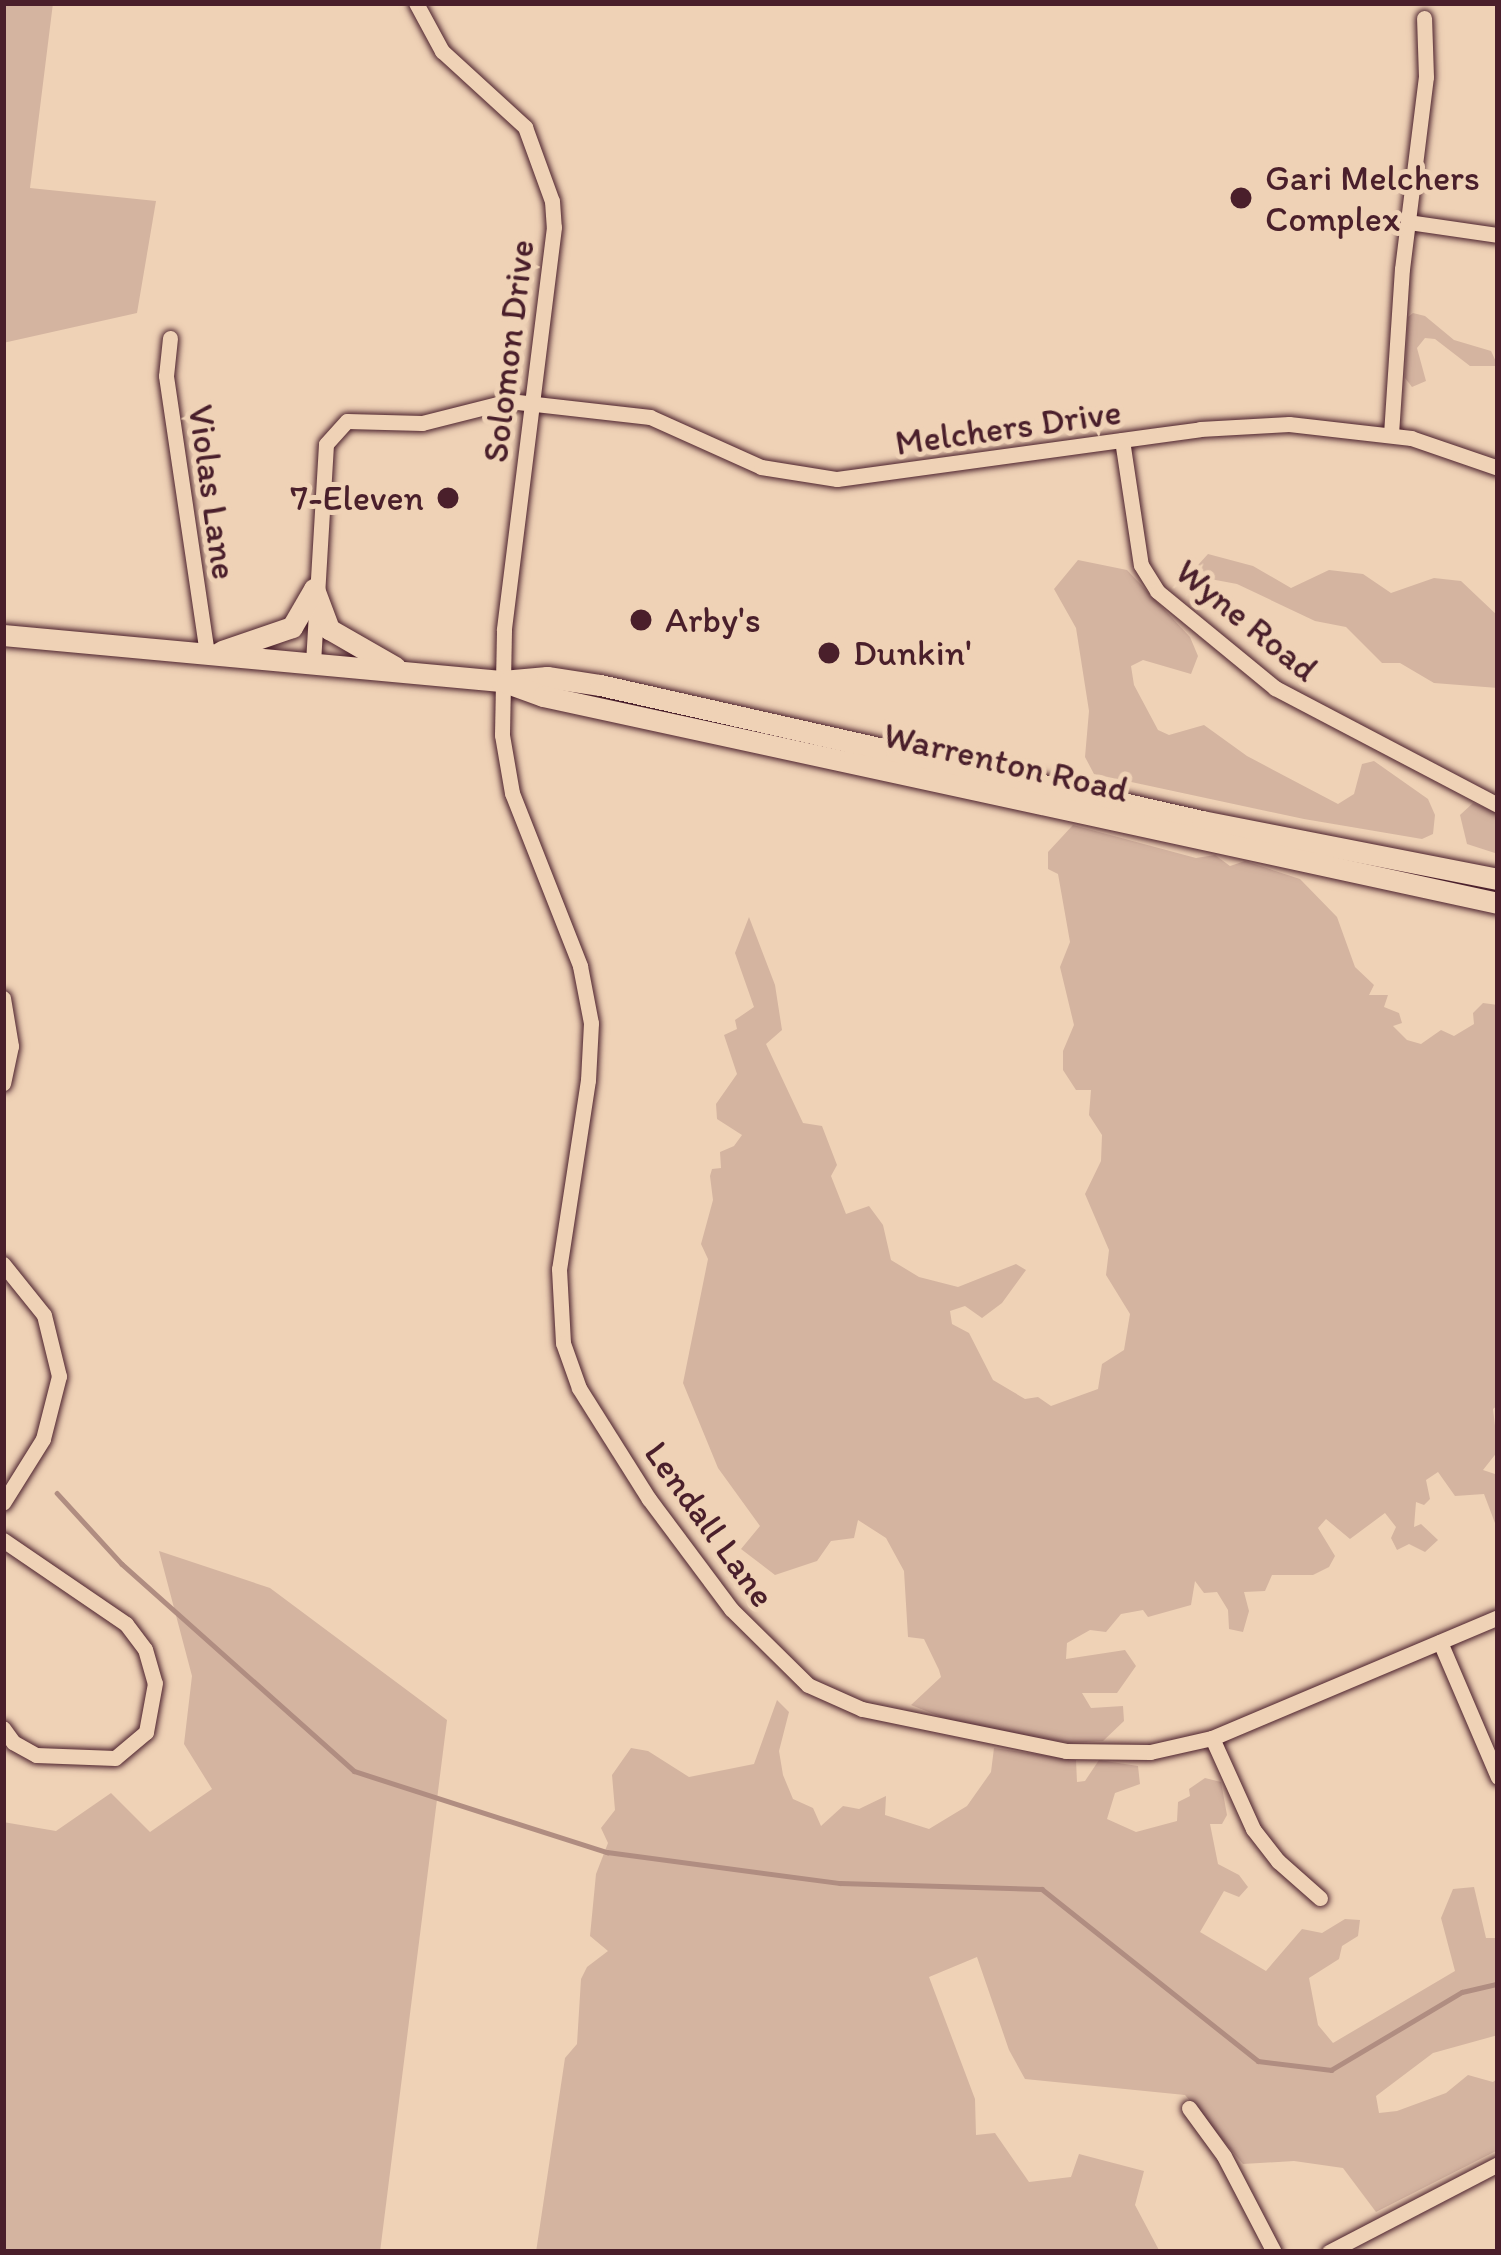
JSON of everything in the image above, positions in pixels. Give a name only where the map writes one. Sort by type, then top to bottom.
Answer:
[{"type":"main road","points":[[210,654],[292,627],[314,589]]},
{"type":"main road","points":[[314,589],[329,629],[403,671]]},
{"type":"main road","name":"Warrenton Road","points":[[3,635],[501,681],[547,677],[635,692],[1202,821],[1498,879]]},
{"type":"main road","name":"Warrenton Road","points":[[501,681],[543,696],[1498,903]]},
{"type":"street","name":"Solomon Drive","points":[[416,3],[442,51],[525,128],[552,201],[554,227],[501,681]]},
{"type":"street","points":[[1391,434],[1408,221],[1426,77],[1424,18]]},
{"type":"street","points":[[1408,221],[1498,235]]},
{"type":"street","name":"Violas Lane","points":[[170,338],[166,376],[210,654]]},
{"type":"street","name":"Melchers Drive","points":[[314,589],[326,444],[336,427],[357,420],[422,423],[487,404],[533,404],[650,417],[761,467],[837,479],[1246,425],[1391,434],[1498,468]]},
{"type":"street","name":"Wyne Road","points":[[1122,440],[1141,565],[1157,591],[1274,688],[1498,806]]},
{"type":"street","points":[[313,663],[314,589]]},
{"type":"street","name":"Lendall Lane","points":[[501,681],[502,735],[512,794],[580,966],[590,1023],[588,1080],[559,1269],[562,1343],[579,1388],[649,1499],[762,1644],[789,1670],[834,1699],[1066,1750],[1137,1753],[1212,1738],[1498,1617]]},
{"type":"street","points":[[3,998],[11,1046],[3,1083]]},
{"type":"street","points":[[3,1264],[44,1315],[59,1376],[43,1439],[3,1503]]},
{"type":"street","points":[[3,1540],[126,1624],[152,1666],[155,1706],[139,1741],[102,1760],[24,1750],[3,1728]]},
{"type":"street","points":[[1440,1642],[1498,1777]]},
{"type":"street","points":[[1212,1738],[1253,1828],[1277,1861],[1319,1898]]},
{"type":"street","points":[[1189,2108],[1224,2156],[1274,2252]]},
{"type":"street","points":[[1329,2252],[1498,2164]]},
{"type":"shaded area","points":[[3,3],[53,3],[30,188],[156,201],[137,313],[3,343]]},
{"type":"shaded area","points":[[1413,313],[1425,316],[1454,340],[1491,351],[1498,366],[1470,366],[1435,339],[1425,338],[1417,348],[1426,381],[1412,387],[1405,378],[1408,317]]},
{"type":"shaded area","points":[[1208,554],[1253,566],[1291,588],[1329,570],[1363,574],[1391,593],[1434,578],[1461,581],[1498,616],[1498,688],[1434,683],[1400,663],[1382,663],[1346,627],[1315,621],[1237,584],[1205,578],[1198,565]]},
{"type":"shaded area","points":[[1078,560],[1127,570],[1190,637],[1198,656],[1191,674],[1143,660],[1131,666],[1134,685],[1158,730],[1169,735],[1204,725],[1247,756],[1338,804],[1354,794],[1362,764],[1374,761],[1428,799],[1435,815],[1433,834],[1422,839],[1304,819],[1094,774],[1085,757],[1089,711],[1076,628],[1054,589]]},
{"type":"shaded area","points":[[1473,803],[1498,813],[1498,854],[1467,844],[1460,815]]},
{"type":"shaded area","points":[[1073,825],[1196,858],[1215,855],[1230,866],[1245,861],[1300,879],[1337,917],[1355,967],[1374,985],[1369,995],[1388,995],[1384,1007],[1399,1013],[1402,1023],[1393,1026],[1407,1040],[1421,1044],[1441,1030],[1454,1036],[1474,1024],[1473,1013],[1483,1003],[1498,1005],[1498,1405],[1493,1409],[1498,1451],[1483,1470],[1498,1475],[1498,1531],[1484,1494],[1455,1496],[1438,1472],[1426,1480],[1430,1499],[1424,1505],[1416,1502],[1414,1527],[1421,1524],[1438,1540],[1425,1552],[1409,1544],[1397,1550],[1391,1538],[1396,1527],[1385,1513],[1350,1539],[1326,1519],[1318,1528],[1335,1556],[1329,1567],[1313,1575],[1272,1575],[1265,1591],[1244,1592],[1249,1611],[1243,1632],[1229,1629],[1228,1610],[1217,1592],[1204,1593],[1195,1581],[1191,1605],[1148,1617],[1143,1610],[1121,1614],[1106,1632],[1090,1630],[1067,1643],[1066,1659],[1125,1650],[1136,1666],[1117,1693],[1082,1693],[1091,1708],[1123,1706],[1124,1721],[1103,1741],[1071,1743],[964,1726],[911,1705],[941,1677],[939,1670],[924,1639],[908,1637],[904,1571],[886,1538],[858,1520],[854,1538],[831,1541],[817,1561],[775,1575],[741,1549],[760,1526],[718,1468],[683,1383],[708,1259],[701,1244],[713,1200],[710,1176],[712,1169],[721,1168],[720,1152],[734,1146],[742,1135],[717,1119],[716,1104],[737,1074],[724,1035],[737,1029],[735,1020],[754,1007],[735,953],[749,917],[775,985],[782,1030],[766,1044],[803,1123],[822,1126],[837,1165],[831,1176],[846,1214],[869,1206],[883,1225],[891,1260],[919,1277],[958,1287],[1016,1264],[1026,1270],[1002,1303],[982,1318],[965,1306],[950,1311],[952,1324],[969,1333],[993,1380],[1025,1399],[1038,1397],[1051,1406],[1098,1389],[1102,1364],[1124,1350],[1130,1314],[1106,1275],[1109,1250],[1085,1194],[1101,1161],[1102,1135],[1089,1115],[1091,1090],[1076,1090],[1063,1070],[1063,1051],[1074,1025],[1060,967],[1070,942],[1058,874],[1048,869],[1048,852]]},
{"type":"shaded area","points":[[159,1551],[270,1588],[447,1720],[380,2252],[3,2252],[3,1822],[56,1831],[111,1793],[150,1832],[212,1789],[184,1744],[192,1676]]},
{"type":"shaded area","points":[[777,1700],[789,1712],[779,1751],[783,1775],[793,1799],[813,1808],[821,1826],[843,1806],[859,1809],[886,1796],[885,1815],[929,1829],[967,1806],[991,1772],[994,1748],[1076,1760],[1077,1782],[1085,1781],[1099,1760],[1138,1766],[1140,1784],[1115,1793],[1107,1819],[1136,1832],[1177,1821],[1178,1802],[1205,1778],[1221,1782],[1227,1815],[1222,1824],[1210,1824],[1218,1864],[1239,1875],[1248,1887],[1239,1897],[1224,1891],[1200,1932],[1266,1971],[1302,1929],[1322,1933],[1345,1919],[1360,1920],[1358,1936],[1342,1946],[1339,1959],[1309,1978],[1318,2025],[1333,2043],[1455,1971],[1441,1918],[1453,1889],[1474,1887],[1486,1938],[1498,1938],[1498,2035],[1433,2053],[1376,2096],[1379,2113],[1397,2111],[1446,2093],[1468,2075],[1493,2082],[1498,2078],[1498,2150],[1376,2212],[1343,2168],[1294,2161],[1243,2164],[1185,2095],[1025,2079],[1009,2050],[977,1957],[929,1977],[975,2099],[976,2135],[995,2133],[1029,2182],[1071,2177],[1079,2154],[1144,2171],[1135,2205],[1160,2252],[536,2252],[565,2058],[577,2044],[581,1979],[587,1967],[608,1951],[590,1936],[596,1874],[608,1843],[601,1828],[615,1810],[612,1775],[631,1748],[648,1751],[689,1777],[754,1764]]},
{"type":"waterway","points":[[57,1493],[122,1564],[354,1771],[607,1852],[840,1883],[1042,1889],[1258,2061],[1331,2070],[1462,1992],[1498,1984]]},
{"type":"place","name":"Gari Melchers Complex","points":[[1241,198]]},
{"type":"place","name":"7-Eleven","points":[[448,498]]},
{"type":"place","name":"Arby's","points":[[641,620]]},
{"type":"place","name":"Dunkin'","points":[[829,653]]}]
